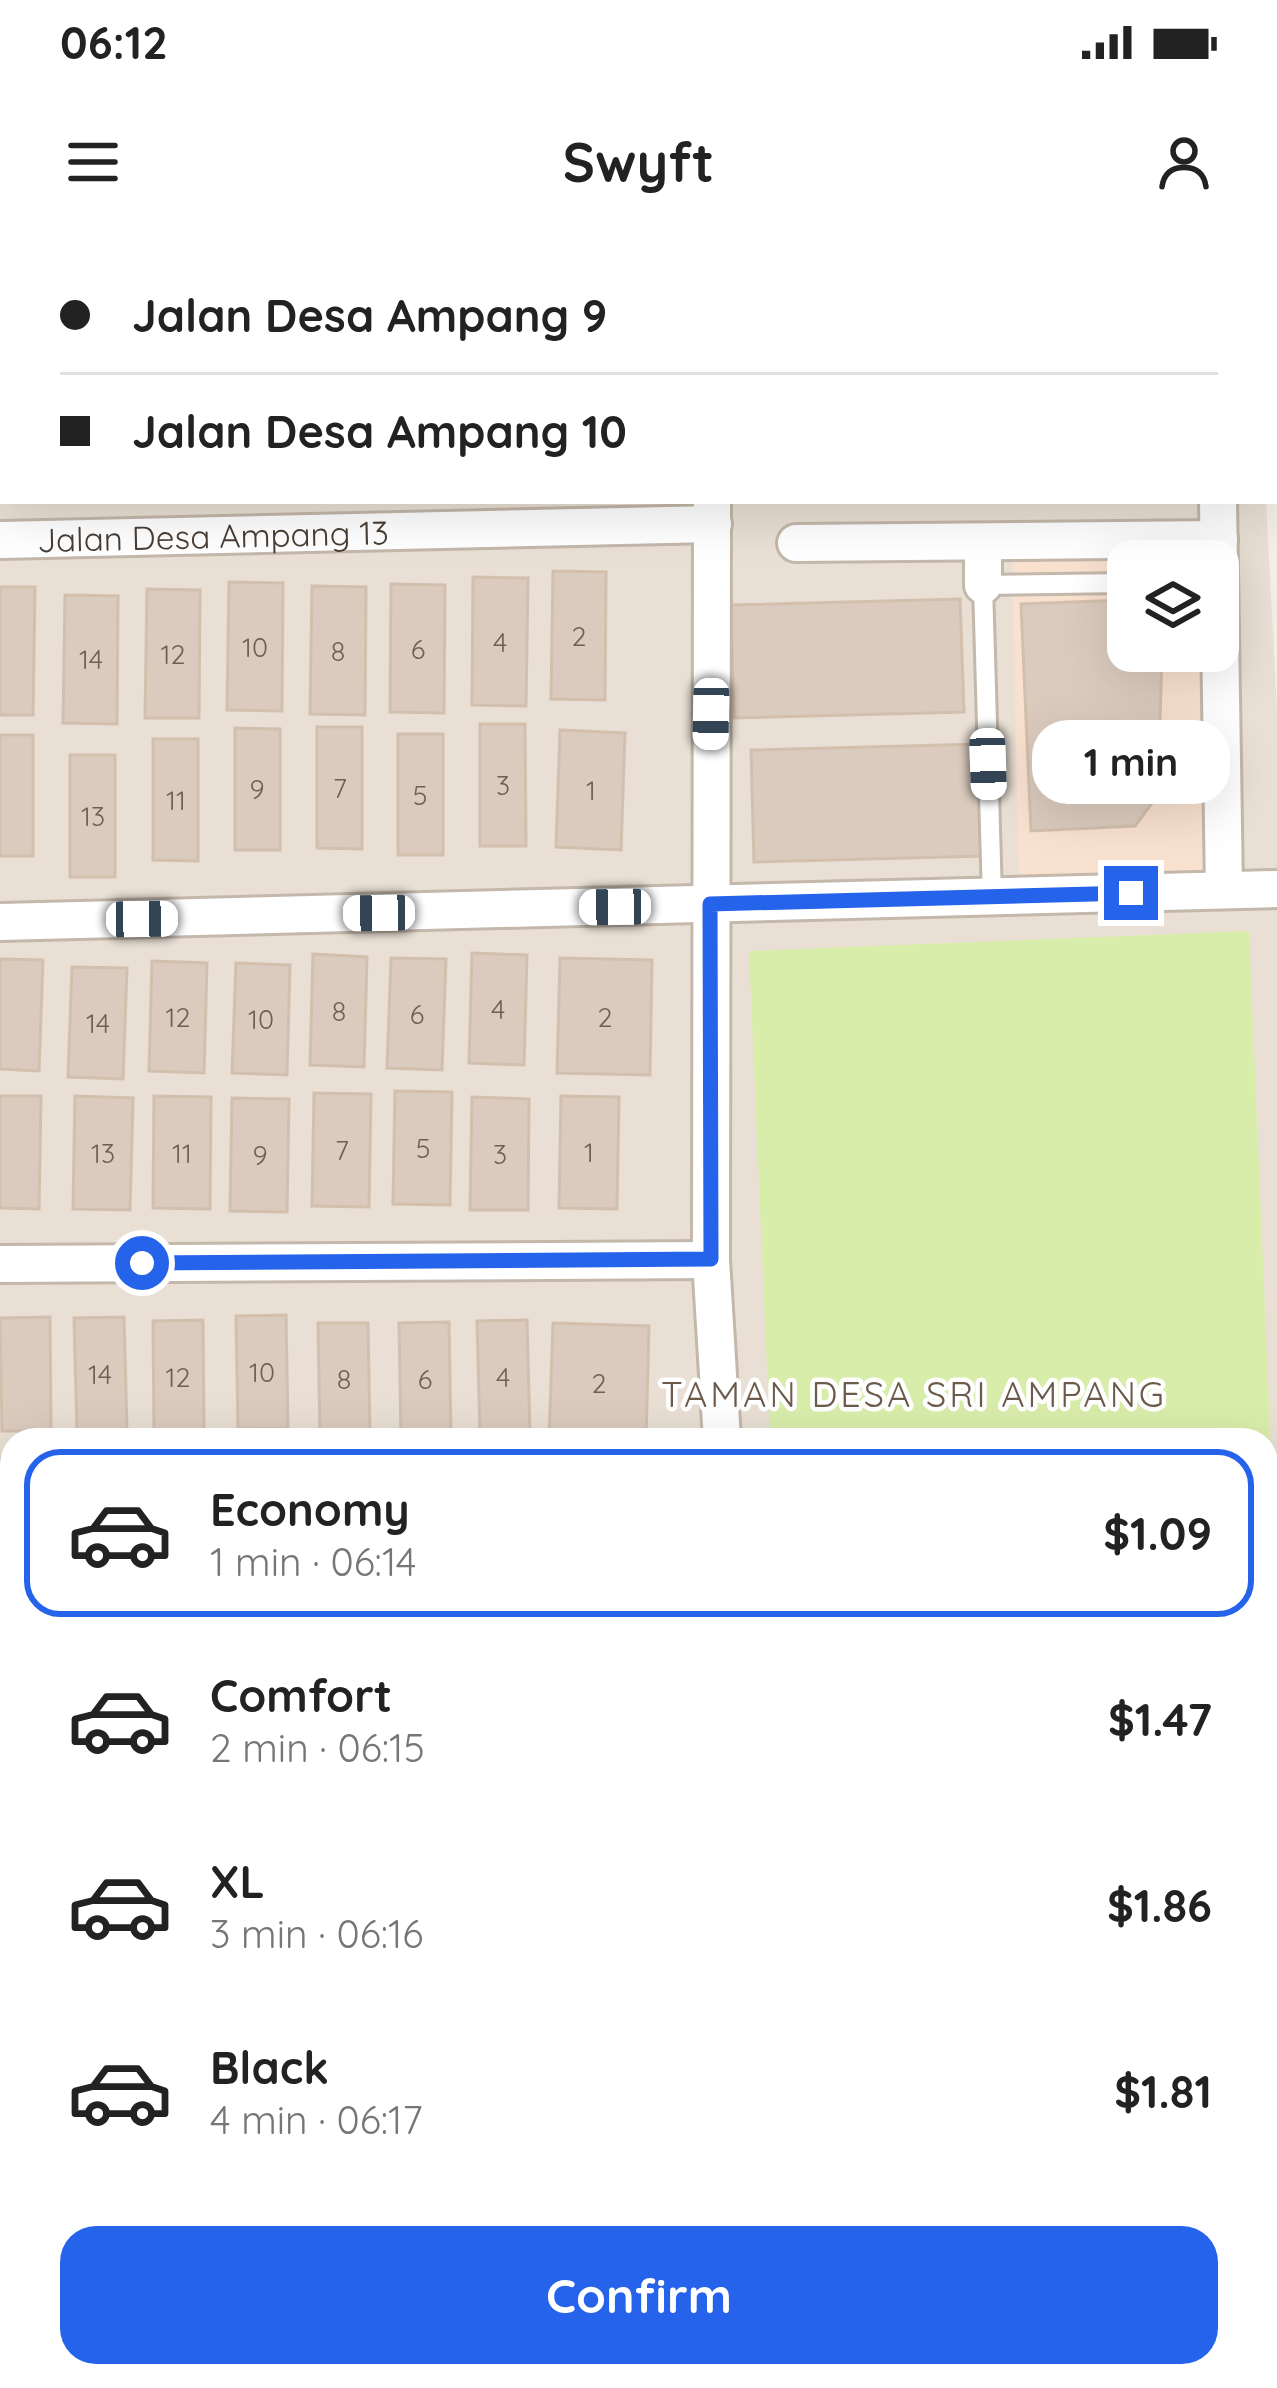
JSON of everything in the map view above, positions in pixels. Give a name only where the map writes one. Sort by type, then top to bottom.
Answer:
[{"type":"street","points":[[796,543],[1219,539],[1218,504]]},
{"type":"street","points":[[712,512],[711,1259],[721,1428]]},
{"type":"street","name":"Jalan Desa Ampang 13","points":[[0,540],[712,512]]},
{"type":"street","points":[[983,542],[983,585]]},
{"type":"street","points":[[1220,672],[1224,890]]},
{"type":"street","points":[[0,922],[1277,889]]},
{"type":"street","points":[[0,1264],[711,1259]]},
{"type":"lane","points":[[992,897],[983,585],[1107,583]]},
{"type":"shaded area","points":[[0,504],[1266,504],[1277,712],[1277,1428],[0,1428]]},
{"type":"shaded area","points":[[1107,546],[1107,672],[1223,672],[1227,895],[1019,898],[1012,547]]},
{"type":"green space","points":[[1249,931],[1270,1428],[769,1428],[749,951]]},
{"type":"building","points":[[553,571],[606,572],[605,700],[551,699]]},
{"type":"building","points":[[473,577],[528,578],[526,706],[472,705]]},
{"type":"building","points":[[229,582],[283,583],[282,711],[227,710]]},
{"type":"building","points":[[391,584],[445,585],[444,713],[390,712]]},
{"type":"building","points":[[312,586],[366,587],[365,715],[310,714]]},
{"type":"building","points":[[0,587],[35,587],[33,715],[0,715]]},
{"type":"building","points":[[147,589],[200,590],[199,718],[145,718]]},
{"type":"building","points":[[65,595],[118,596],[117,724],[63,723]]},
{"type":"building","points":[[960,599],[964,712],[734,718],[731,605]]},
{"type":"building","points":[[1107,601],[1107,672],[1161,672],[1158,795],[1135,826],[1031,831],[1021,604]]},
{"type":"building","points":[[480,724],[525,724],[526,846],[480,846]]},
{"type":"building","points":[[317,727],[362,727],[362,849],[317,848]]},
{"type":"building","points":[[235,728],[280,729],[280,850],[235,850]]},
{"type":"building","points":[[560,730],[625,733],[621,850],[556,847]]},
{"type":"building","points":[[398,734],[443,734],[443,855],[398,855]]},
{"type":"building","points":[[0,735],[33,735],[33,856],[0,856]]},
{"type":"building","points":[[153,739],[198,739],[198,861],[153,860]]},
{"type":"building","points":[[980,744],[983,856],[754,862],[751,750]]},
{"type":"building","points":[[70,755],[115,755],[115,877],[70,877]]},
{"type":"building","points":[[472,953],[527,955],[524,1065],[469,1063]]},
{"type":"building","points":[[313,954],[367,957],[364,1067],[310,1065]]},
{"type":"building","points":[[391,958],[446,959],[442,1070],[387,1068]]},
{"type":"building","points":[[560,958],[652,960],[650,1075],[557,1073]]},
{"type":"building","points":[[0,959],[43,960],[39,1071],[0,1069]]},
{"type":"building","points":[[152,961],[207,963],[204,1073],[149,1071]]},
{"type":"building","points":[[236,963],[290,965],[287,1075],[232,1073]]},
{"type":"building","points":[[72,967],[127,968],[123,1079],[68,1077]]},
{"type":"building","points":[[395,1091],[452,1092],[450,1205],[393,1204]]},
{"type":"building","points":[[314,1093],[371,1094],[369,1207],[312,1206]]},
{"type":"building","points":[[0,1096],[41,1096],[39,1209],[0,1208]]},
{"type":"building","points":[[75,1096],[133,1098],[130,1210],[73,1209]]},
{"type":"building","points":[[154,1096],[211,1097],[210,1209],[153,1208]]},
{"type":"building","points":[[561,1096],[619,1097],[617,1209],[559,1208]]},
{"type":"building","points":[[472,1097],[529,1099],[528,1210],[470,1210]]},
{"type":"building","points":[[232,1098],[289,1099],[287,1212],[230,1211]]},
{"type":"building","points":[[286,1315],[288,1428],[238,1428],[236,1316]]},
{"type":"building","points":[[50,1317],[51,1428],[2,1428],[0,1318]]},
{"type":"building","points":[[124,1317],[127,1428],[77,1428],[74,1318]]},
{"type":"building","points":[[203,1320],[204,1428],[154,1428],[153,1321]]},
{"type":"building","points":[[527,1320],[530,1428],[480,1428],[477,1321]]},
{"type":"building","points":[[449,1322],[451,1428],[401,1428],[399,1323]]},
{"type":"building","points":[[318,1323],[368,1323],[370,1428],[320,1428]]},
{"type":"building","points":[[553,1323],[649,1326],[646,1428],[549,1428]]},
{"type":"district","name":"TAMAN DESA SRI AMPANG","points":[[914,1393]]},
{"type":"route","points":[[142,1263],[711,1259],[710,904],[1131,893]]}]
